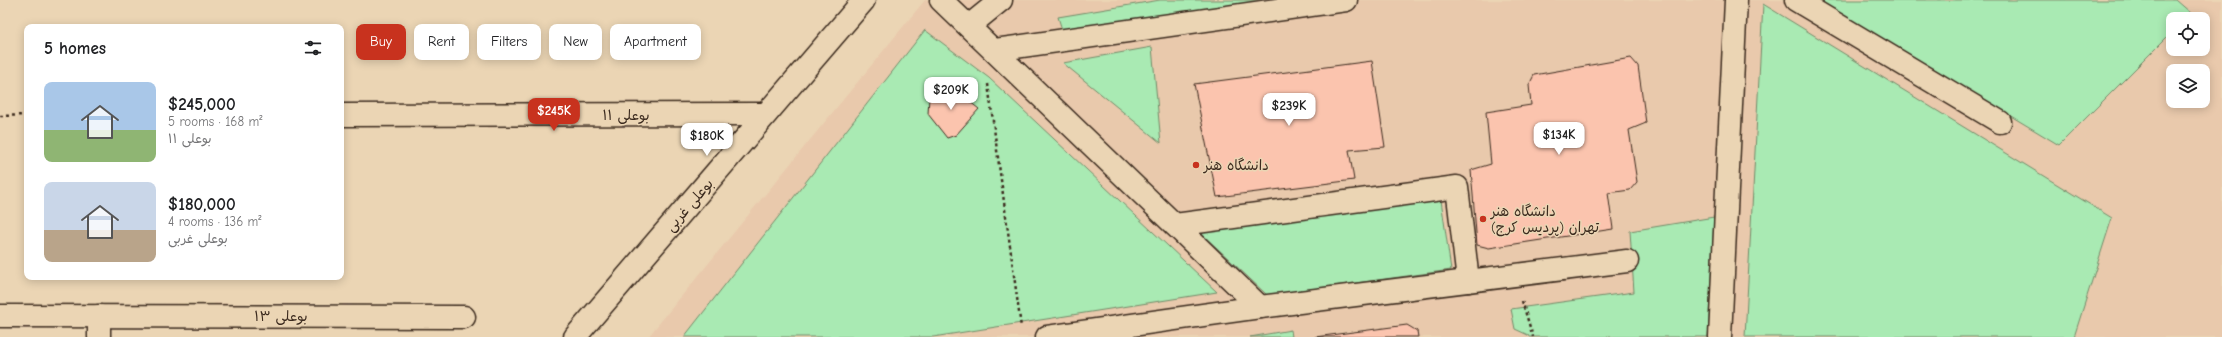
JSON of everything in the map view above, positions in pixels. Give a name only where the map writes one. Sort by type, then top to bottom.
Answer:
[{"type":"street","name":"بوعلی غربی","points":[[575,337],[864,0]]},
{"type":"street","points":[[941,0],[1260,307]]},
{"type":"street","points":[[982,38],[1001,0]]},
{"type":"street","points":[[982,38],[1346,0]]},
{"type":"street","points":[[1720,337],[1736,0]]},
{"type":"street","points":[[1796,0],[2000,122]]},
{"type":"street","name":"بوعلی ۱۱","points":[[344,115],[766,114]]},
{"type":"street","points":[[1175,225],[1457,186],[1468,281]]},
{"type":"street","points":[[1047,337],[1260,307],[1627,261]]},
{"type":"street","name":"بوعلی ۱۳","points":[[0,316],[99,327],[464,317]]},
{"type":"path","points":[[982,38],[1021,329]]},
{"type":"path","points":[[0,116],[24,115]]},
{"type":"path","points":[[1515,275],[1533,337]]},
{"type":"shaded area","name":"دانشگاه هنر تهران (پردیس کرج)","points":[[925,0],[2222,0],[2222,337],[648,337]]},
{"type":"green space","points":[[1160,0],[1285,0],[1063,33],[1058,17]]},
{"type":"green space","points":[[1818,0],[2176,0],[2190,12],[2166,12],[2166,38],[2059,145]]},
{"type":"green space","points":[[1763,4],[2112,218],[2074,337],[1745,337]]},
{"type":"green space","points":[[925,30],[989,78],[1217,292],[933,337],[684,337]]},
{"type":"green space","points":[[1152,47],[1161,143],[1063,63]]},
{"type":"green space","points":[[1441,200],[1451,270],[1267,295],[1200,232]]},
{"type":"green space","points":[[1714,217],[1708,337],[1529,337],[1528,335],[1515,329],[1511,309],[1634,292],[1630,231]]},
{"type":"green space","points":[[1291,330],[1292,337],[1250,337]]},
{"type":"building","points":[[1631,58],[1638,66],[1646,123],[1629,130],[1637,182],[1630,190],[1608,193],[1613,229],[1489,248],[1477,245],[1471,170],[1491,164],[1486,112],[1531,105],[1529,85],[1534,75]]},
{"type":"building","points":[[1372,61],[1385,147],[1349,150],[1354,180],[1217,197],[1194,84]]},
{"type":"building","points":[[950,86],[979,109],[956,135],[947,138],[928,114],[929,97]]},
{"type":"building","points":[[1407,325],[1417,331],[1418,337],[1315,337]]},
{"type":"place","name":"دانشگاه هنر","points":[[1196,165]]},
{"type":"place","name":"دانشگاه هنر تهران (پردیس کرج)","points":[[1483,219]]}]
